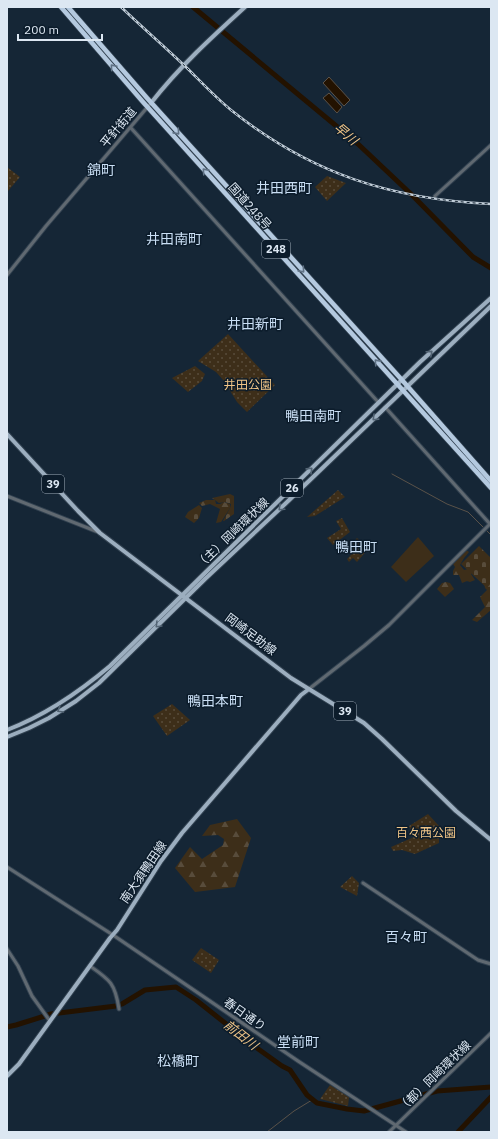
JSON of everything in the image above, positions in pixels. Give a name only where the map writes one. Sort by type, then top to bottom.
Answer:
[{"type":"highway","name":"国道248号","points":[[61,7],[402,380],[491,481]]},
{"type":"highway","name":"国道248号","points":[[68,7],[150,105],[403,391],[491,488]]},
{"type":"main road","name":"平針街道","points":[[150,105],[177,72],[245,7]]},
{"type":"main road","name":"（主）岡崎環状線","points":[[7,730],[48,712],[93,680],[397,384],[491,298]]},
{"type":"main road","name":"（主）岡崎環状線","points":[[7,736],[36,724],[76,701],[99,683],[491,306]]},
{"type":"main road","name":"岡崎足助線","points":[[7,434],[100,533],[291,678],[364,723],[456,811],[491,840]]},
{"type":"main road","name":"南大須鴨田線","points":[[7,1076],[19,1064],[49,1019],[54,1016],[113,935],[161,861],[182,833],[301,695],[309,689]]},
{"type":"street","name":"平針街道","points":[[7,275],[150,105]]},
{"type":"street","points":[[131,128],[378,403]]},
{"type":"street","points":[[435,196],[491,145]]},
{"type":"street","points":[[309,689],[364,646],[388,625],[489,525],[385,408]]},
{"type":"street","points":[[7,496],[100,533]]},
{"type":"street","name":"春日通り","points":[[7,867],[113,935],[396,1126]]},
{"type":"street","points":[[363,883],[478,960],[491,964]]},
{"type":"street","points":[[7,948],[18,966],[32,996],[49,1019]]},
{"type":"street","points":[[90,966],[106,977],[112,985],[116,993],[119,1008]]},
{"type":"street","name":"（都）岡崎環状線","points":[[389,1132],[491,1033]]},
{"type":"street","points":[[396,1126],[406,1132]]},
{"type":"green space","points":[[7,167],[20,177],[8,191],[7,191]]},
{"type":"green space","points":[[327,176],[346,183],[327,201],[315,187]]},
{"type":"green space","name":"井田公園","points":[[228,334],[275,385],[247,412],[237,402],[224,381],[216,372],[198,361]]},
{"type":"green space","points":[[195,366],[205,374],[202,381],[188,392],[172,378]]},
{"type":"green space","points":[[338,490],[345,497],[315,516],[307,517]]},
{"type":"green space","points":[[230,494],[234,496],[234,514],[223,521],[231,504],[225,502],[219,503],[212,498]]},
{"type":"green space","points":[[206,500],[215,500],[216,504],[224,502],[230,504],[230,508],[221,522],[216,523],[220,509],[210,504],[202,506],[199,503]]},
{"type":"green space","points":[[199,505],[202,508],[199,518],[194,523],[185,517],[188,512]]},
{"type":"green space","points":[[342,518],[350,532],[333,545],[327,538],[341,529],[336,521]]},
{"type":"green space","points":[[418,537],[434,556],[406,582],[391,567]]},
{"type":"green space","points":[[357,538],[369,548],[357,562],[353,558],[349,562],[347,559],[351,555],[346,549]]},
{"type":"green space","points":[[479,546],[491,558],[491,583],[487,588],[461,564]]},
{"type":"green space","points":[[466,550],[469,552],[460,565],[464,570],[468,569],[472,571],[471,574],[475,580],[462,583],[459,575],[453,575],[455,567],[453,564]]},
{"type":"green space","points":[[442,583],[450,583],[454,589],[445,597],[437,589]]},
{"type":"green space","points":[[484,583],[491,583],[491,610],[477,622],[472,620],[485,607],[480,597],[487,590]]},
{"type":"green space","points":[[172,704],[190,720],[167,736],[153,716]]},
{"type":"green space","name":"百々西公園","points":[[428,814],[439,826],[439,843],[415,854],[402,850],[393,851],[391,847],[414,837],[409,826]]},
{"type":"green space","points":[[237,819],[251,838],[235,887],[195,892],[175,868],[190,847],[202,859],[223,845],[224,839],[218,835],[202,836],[210,825]]},
{"type":"green space","points":[[352,876],[359,883],[357,896],[340,887]]},
{"type":"green space","points":[[201,948],[219,960],[211,973],[192,960]]},
{"type":"green space","points":[[330,1085],[349,1097],[348,1106],[320,1099]]},
{"type":"shaded area","points":[[329,77],[350,100],[344,106],[323,83]]},
{"type":"shaded area","points":[[329,93],[342,107],[337,113],[323,98]]},
{"type":"waterway","name":"早川","points":[[193,7],[358,144],[412,195],[473,257],[491,268]]},
{"type":"waterway","points":[[392,474],[447,504],[468,512],[491,535]]},
{"type":"waterway","name":"前田川","points":[[7,1027],[51,1014],[116,1006],[145,990],[176,987],[196,1000],[254,1046],[290,1070],[307,1095],[317,1103],[364,1111],[437,1091],[491,1087]]},
{"type":"waterway","points":[[458,1132],[491,1097]]},
{"type":"waterway","points":[[267,1132],[294,1111],[312,1100]]},
{"type":"railway","points":[[121,7],[225,105],[261,132],[291,151],[322,167],[386,189],[419,196],[491,204]]},
{"type":"district","name":"錦町","points":[[101,170]]},
{"type":"district","name":"井田西町","points":[[284,188]]},
{"type":"district","name":"井田南町","points":[[174,239]]},
{"type":"district","name":"井田新町","points":[[255,324]]},
{"type":"district","name":"鴨田南町","points":[[313,416]]},
{"type":"district","name":"鴨田町","points":[[356,547]]},
{"type":"district","name":"鴨田本町","points":[[215,701]]},
{"type":"district","name":"百々町","points":[[406,937]]},
{"type":"district","name":"堂前町","points":[[298,1042]]},
{"type":"district","name":"松橋町","points":[[178,1061]]}]
